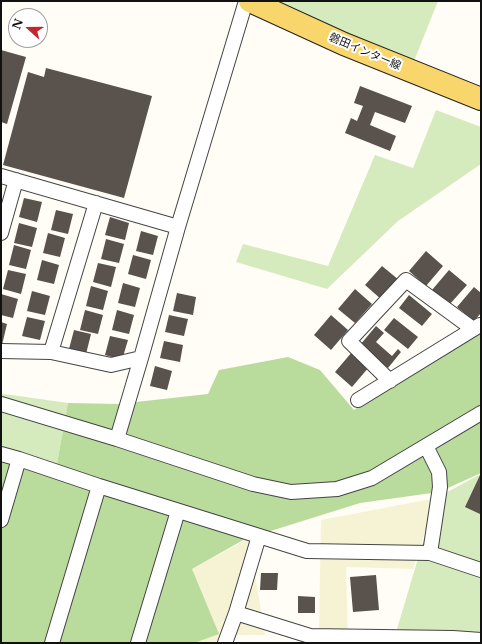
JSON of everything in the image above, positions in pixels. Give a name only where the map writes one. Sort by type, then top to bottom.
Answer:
[{"type":"main road","name":"磐田インター線","points":[[250,1],[344,44],[481,99]]},
{"type":"street","points":[[117,439],[142,358],[178,227],[246,1]]},
{"type":"street","points":[[1,176],[178,227]]},
{"type":"street","points":[[1,233],[16,180]]},
{"type":"street","points":[[51,352],[96,203]]},
{"type":"street","points":[[358,400],[390,381],[477,327],[406,280],[348,341],[390,381]]},
{"type":"street","points":[[1,351],[51,352],[111,365],[142,358]]},
{"type":"street","points":[[1,404],[117,439],[253,484],[291,492],[337,489],[372,478],[481,413]]},
{"type":"street","points":[[426,446],[438,472],[440,487],[430,553]]},
{"type":"street","points":[[1,454],[19,458],[99,486],[307,551],[430,553],[481,570]]},
{"type":"street","points":[[1,520],[19,458]]},
{"type":"street","points":[[52,643],[99,486]]},
{"type":"street","points":[[138,643],[178,511]]},
{"type":"street","points":[[225,643],[236,613],[259,536]]},
{"type":"street","points":[[236,613],[309,639],[481,640]]},
{"type":"shaded area","points":[[436,498],[413,569],[346,567],[348,637],[319,628],[321,520]]},
{"type":"shaded area","points":[[249,538],[265,635],[234,635],[231,643],[167,643],[192,569]]},
{"type":"green space","points":[[250,1],[438,1],[410,71]]},
{"type":"green space","points":[[436,110],[481,127],[481,164],[398,221],[327,289],[236,262],[243,244],[328,266],[375,155],[413,168]]},
{"type":"green space","points":[[481,327],[481,473],[439,492],[360,503],[245,539],[192,569],[219,634],[194,643],[1,643],[1,461],[56,469],[68,403],[118,404],[208,394],[219,370],[288,357],[320,370],[354,410]]},
{"type":"green space","points":[[1,394],[68,403],[56,469],[1,460]]},
{"type":"green space","points":[[481,474],[481,640],[397,629],[436,498]]},
{"type":"building","points":[[1,50],[26,57],[7,124],[1,122]]},
{"type":"building","points":[[46,68],[152,96],[124,198],[3,165],[28,72],[44,77]]},
{"type":"building","points":[[360,86],[412,106],[405,123],[375,112],[370,125],[396,136],[390,151],[345,133],[351,118],[357,121],[363,106],[354,103]]},
{"type":"building","points":[[24,198],[42,202],[37,222],[19,217]]},
{"type":"building","points":[[56,210],[73,214],[68,234],[51,230]]},
{"type":"building","points":[[110,217],[129,223],[125,240],[105,235]]},
{"type":"building","points":[[19,223],[37,228],[32,247],[14,243]]},
{"type":"building","points":[[141,231],[158,236],[153,255],[136,251]]},
{"type":"building","points":[[48,233],[65,238],[60,257],[43,253]]},
{"type":"building","points":[[106,239],[124,244],[119,263],[101,259]]},
{"type":"building","points":[[14,245],[31,250],[26,269],[9,265]]},
{"type":"building","points":[[426,251],[443,266],[426,286],[409,271]]},
{"type":"building","points":[[133,255],[151,260],[146,279],[128,274]]},
{"type":"building","points":[[42,260],[59,265],[54,284],[37,280]]},
{"type":"building","points":[[98,263],[116,267],[111,287],[93,282]]},
{"type":"building","points":[[382,266],[399,280],[382,300],[365,285]]},
{"type":"building","points":[[8,270],[26,274],[21,294],[3,289]]},
{"type":"building","points":[[449,270],[467,285],[449,305],[432,290]]},
{"type":"building","points":[[123,283],[140,288],[135,307],[118,303]]},
{"type":"building","points":[[91,286],[108,291],[103,310],[86,306]]},
{"type":"building","points":[[474,287],[481,293],[481,313],[474,321],[457,307]]},
{"type":"building","points":[[355,289],[372,304],[355,323],[338,309]]},
{"type":"building","points":[[32,291],[50,296],[45,315],[27,311]]},
{"type":"building","points":[[177,293],[196,297],[193,315],[173,311]]},
{"type":"building","points":[[1,294],[18,299],[13,318],[1,315]]},
{"type":"building","points":[[409,295],[432,314],[422,326],[399,308]]},
{"type":"building","points":[[85,310],[103,315],[98,334],[80,330]]},
{"type":"building","points":[[117,310],[134,315],[129,334],[112,330]]},
{"type":"building","points":[[169,315],[188,319],[184,336],[165,332]]},
{"type":"building","points":[[331,315],[348,330],[331,350],[314,335]]},
{"type":"building","points":[[27,317],[45,321],[40,340],[22,336]]},
{"type":"building","points":[[394,318],[418,337],[408,349],[384,330]]},
{"type":"building","points":[[1,322],[7,324],[2,345],[1,345]]},
{"type":"building","points":[[376,326],[384,333],[376,342],[392,356],[398,349],[401,352],[388,368],[360,345]]},
{"type":"building","points":[[74,330],[91,334],[86,354],[69,349]]},
{"type":"building","points":[[110,336],[128,340],[122,360],[105,355]]},
{"type":"building","points":[[164,341],[183,345],[180,362],[160,358]]},
{"type":"building","points":[[352,352],[369,367],[352,387],[335,372]]},
{"type":"building","points":[[155,366],[172,371],[167,390],[150,386]]},
{"type":"building","points":[[481,473],[481,512],[480,514],[465,507]]},
{"type":"building","points":[[261,573],[278,573],[277,590],[260,590]]},
{"type":"building","points":[[376,575],[379,610],[353,612],[350,577]]},
{"type":"building","points":[[298,596],[315,597],[315,613],[298,613]]}]
